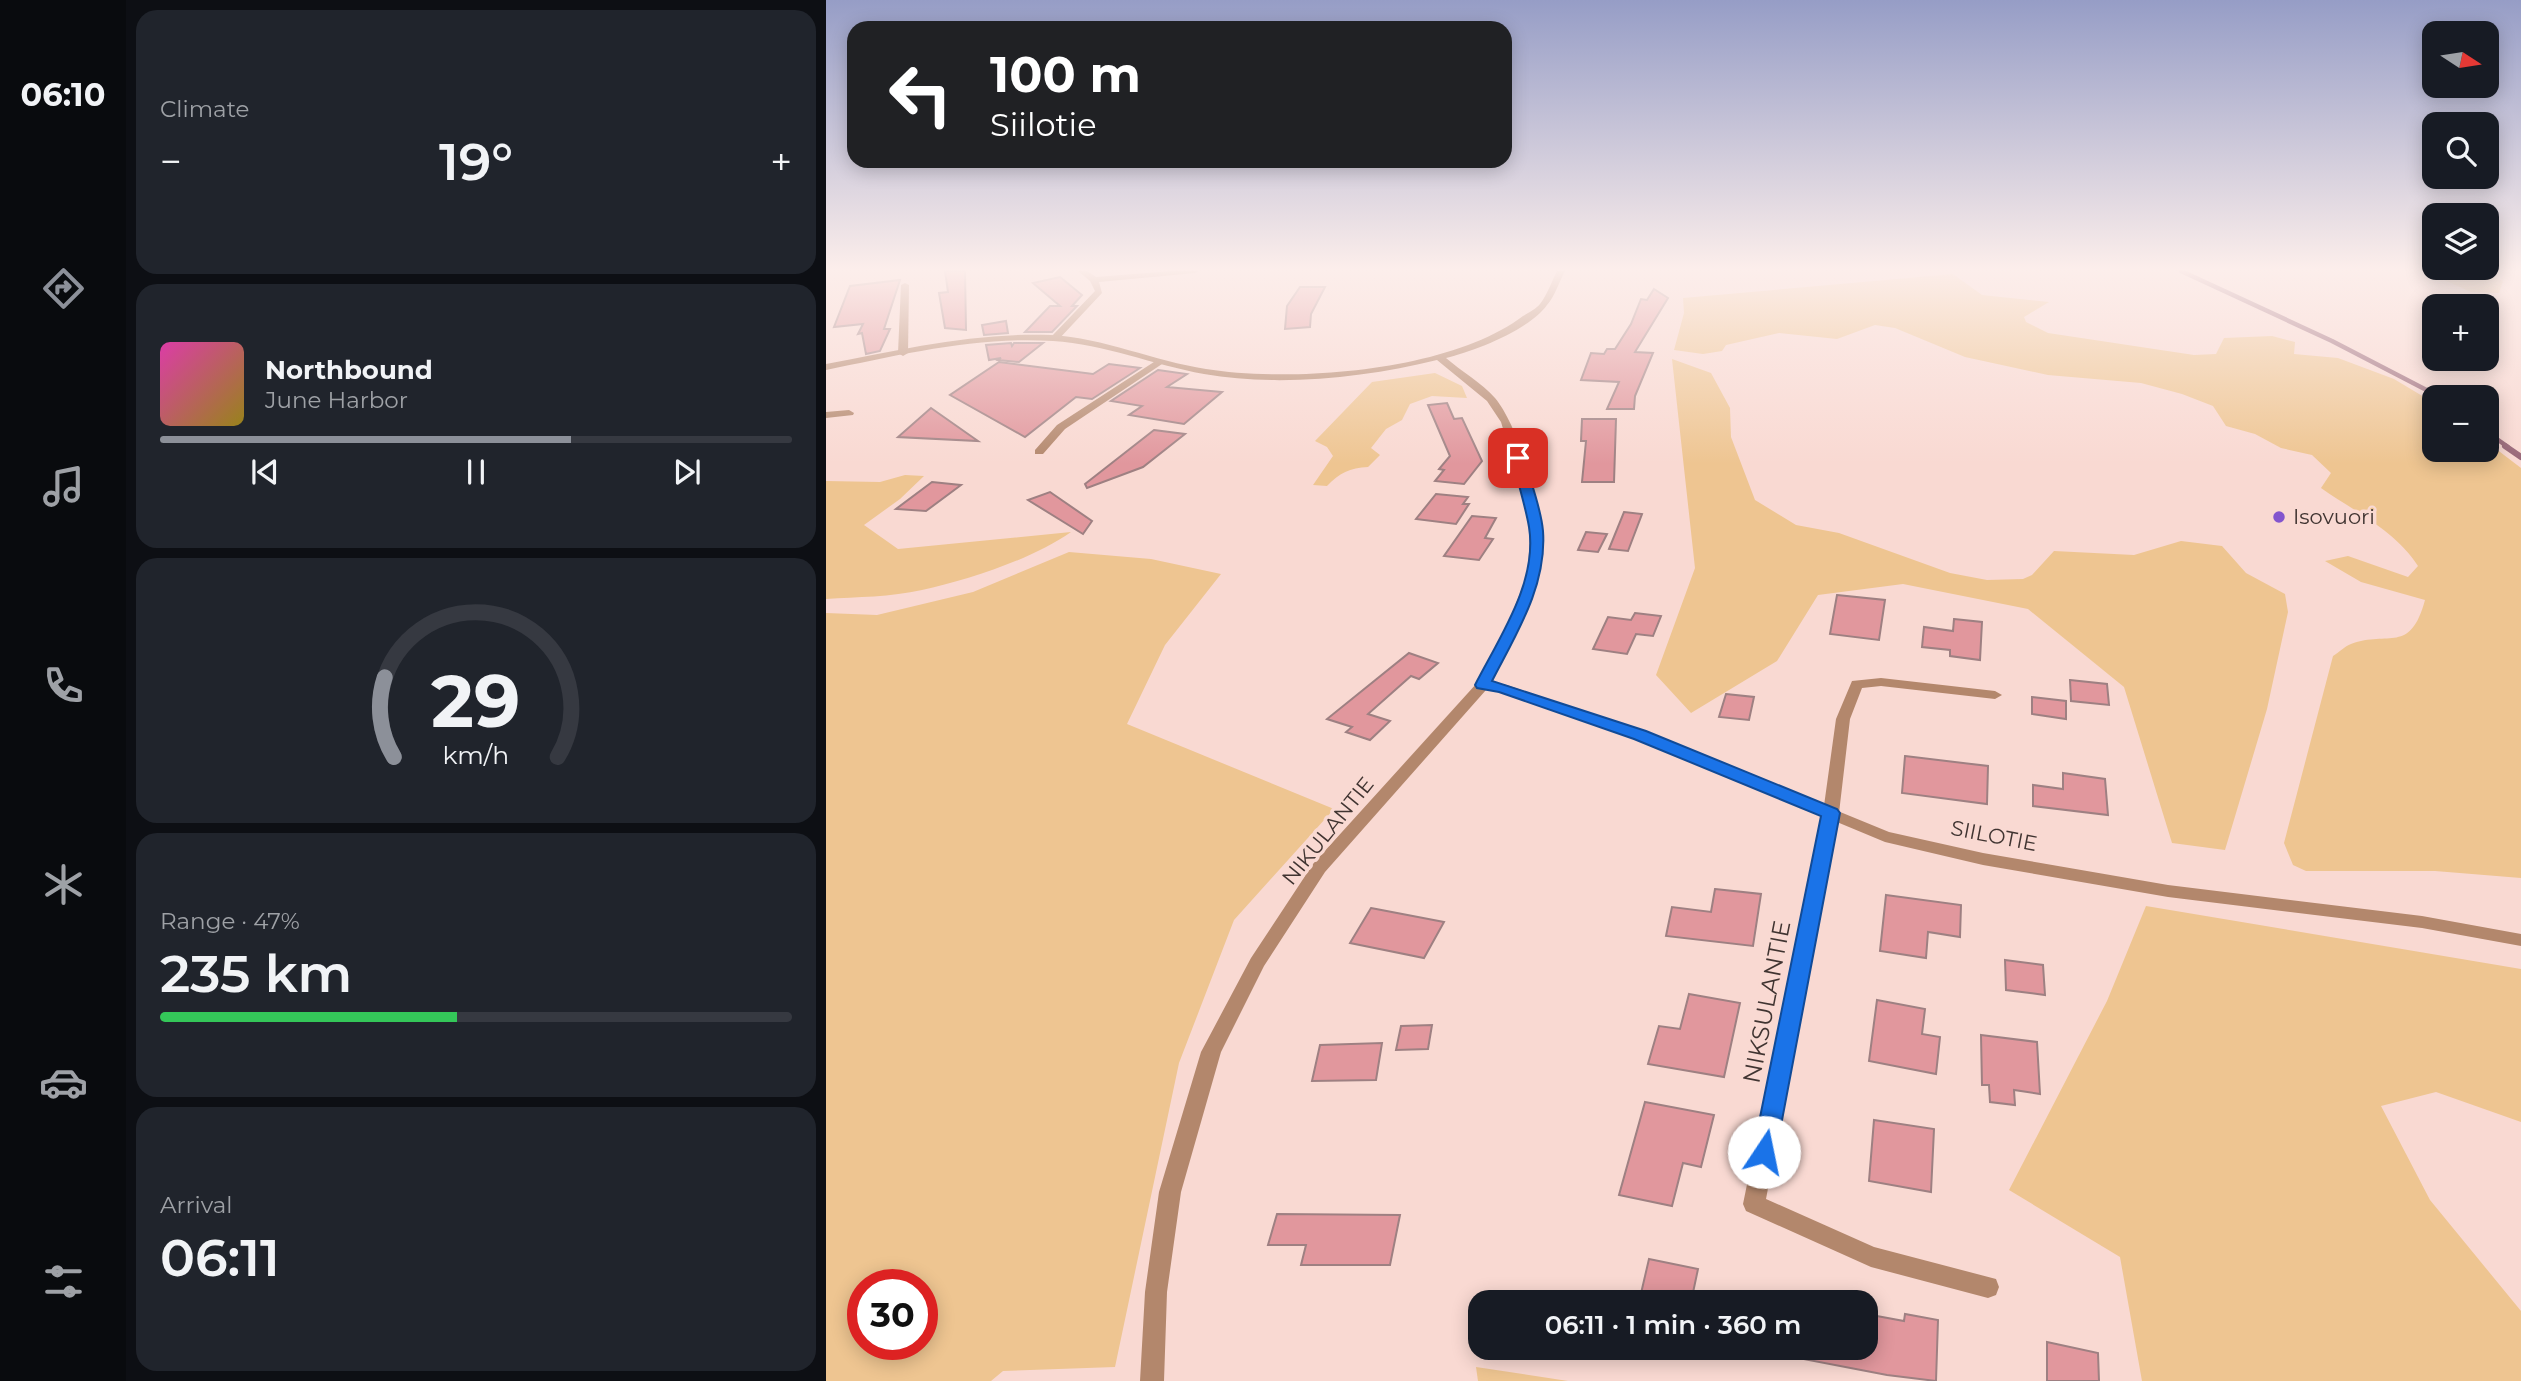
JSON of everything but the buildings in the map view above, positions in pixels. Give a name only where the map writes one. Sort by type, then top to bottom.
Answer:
[{"type":"street","points":[[903,353],[904,335]]},
{"type":"street","points":[[826,367],[1011,337],[1055,338],[1209,372],[1291,376],[1370,370],[1440,358],[1501,335]]},
{"type":"street","name":"NIKULANTIE","points":[[1152,1381],[1156,1292],[1170,1192],[1211,1052],[1257,963],[1319,868],[1483,685],[1517,617],[1534,573],[1536,529],[1530,495],[1506,422],[1492,399],[1440,358]]},
{"type":"street","points":[[1039,452],[1061,426],[1160,362]]},
{"type":"street","points":[[826,415],[849,413]]},
{"type":"street","points":[[1831,813],[1843,719],[1857,684],[1901,684],[1995,695]]},
{"type":"street","name":"SIILOTIE","points":[[1483,685],[1502,688],[1640,735],[1885,837],[1983,859],[2168,891],[2422,922],[2521,940]]},
{"type":"street","name":"NIKSULANTIE","points":[[1831,813],[1754,1205],[1871,1257],[1988,1287]]},
{"type":"shaded area","points":[[1678,335],[1768,335],[1726,345],[1722,351],[1703,354],[1674,350]]},
{"type":"shaded area","points":[[1803,335],[1847,335],[1837,339]]},
{"type":"shaded area","points":[[1913,335],[2064,335],[2194,355],[2216,354],[2224,338],[2272,336],[2295,342],[2294,354],[2338,358],[2394,379],[2422,396],[2422,462],[2499,462],[2499,451],[2521,468],[2521,878],[2435,871],[2306,871],[2293,865],[2284,843],[2333,656],[2346,646],[2364,640],[2405,634],[2419,617],[2425,600],[2361,582],[2325,561],[2348,556],[2408,577],[2418,566],[2398,542],[2374,522],[2321,488],[2331,473],[2312,455],[2281,448],[2255,434],[2226,426],[2213,406],[2182,394],[2141,383],[2048,375],[1965,357]]},
{"type":"shaded area","points":[[1672,359],[1711,373],[1730,408],[1731,437],[1755,500],[1796,525],[1839,533],[1950,573],[1987,580],[2023,579],[2032,575],[2054,551],[2134,555],[2181,541],[2222,546],[2246,573],[2285,594],[2288,612],[2267,709],[2225,850],[2172,843],[2124,687],[2028,609],[1903,584],[1818,595],[1777,661],[1691,713],[1656,675],[1695,568]]},
{"type":"shaded area","points":[[1435,373],[1462,386],[1467,398],[1432,396],[1410,404],[1402,420],[1386,429],[1371,448],[1380,455],[1368,467],[1345,472],[1327,486],[1313,485],[1333,456],[1327,447],[1315,441],[1372,382]]},
{"type":"shaded area","points":[[905,475],[924,476],[900,499],[864,525],[898,549],[1071,532],[1019,560],[959,581],[898,594],[826,599],[826,481],[880,482]]},
{"type":"shaded area","points":[[1069,552],[1151,559],[1221,574],[1165,645],[1127,724],[1334,809],[1234,920],[1179,1063],[1115,1367],[1003,1371],[991,1381],[826,1381],[826,613],[877,615],[973,592]]},
{"type":"shaded area","points":[[2146,906],[2521,969],[2521,1122],[2436,1092],[2381,1106],[2430,1200],[2521,1311],[2521,1381],[2142,1381],[2120,1257],[2009,1190],[2107,1001]]},
{"type":"shaded area","points":[[1476,1367],[1568,1381],[1478,1381]]},
{"type":"waterway","points":[[2320,335],[2422,388]]},
{"type":"waterway","points":[[2499,441],[2508,447]]},
{"type":"waterway","points":[[2505,446],[2521,457]]},
{"type":"place","name":"Isovuori","points":[[2279,517]]},
{"type":"route","points":[[1518,458],[1530,495],[1536,529],[1534,573],[1517,617],[1483,685],[1502,688],[1640,735],[1831,813],[1764,1152]]}]
